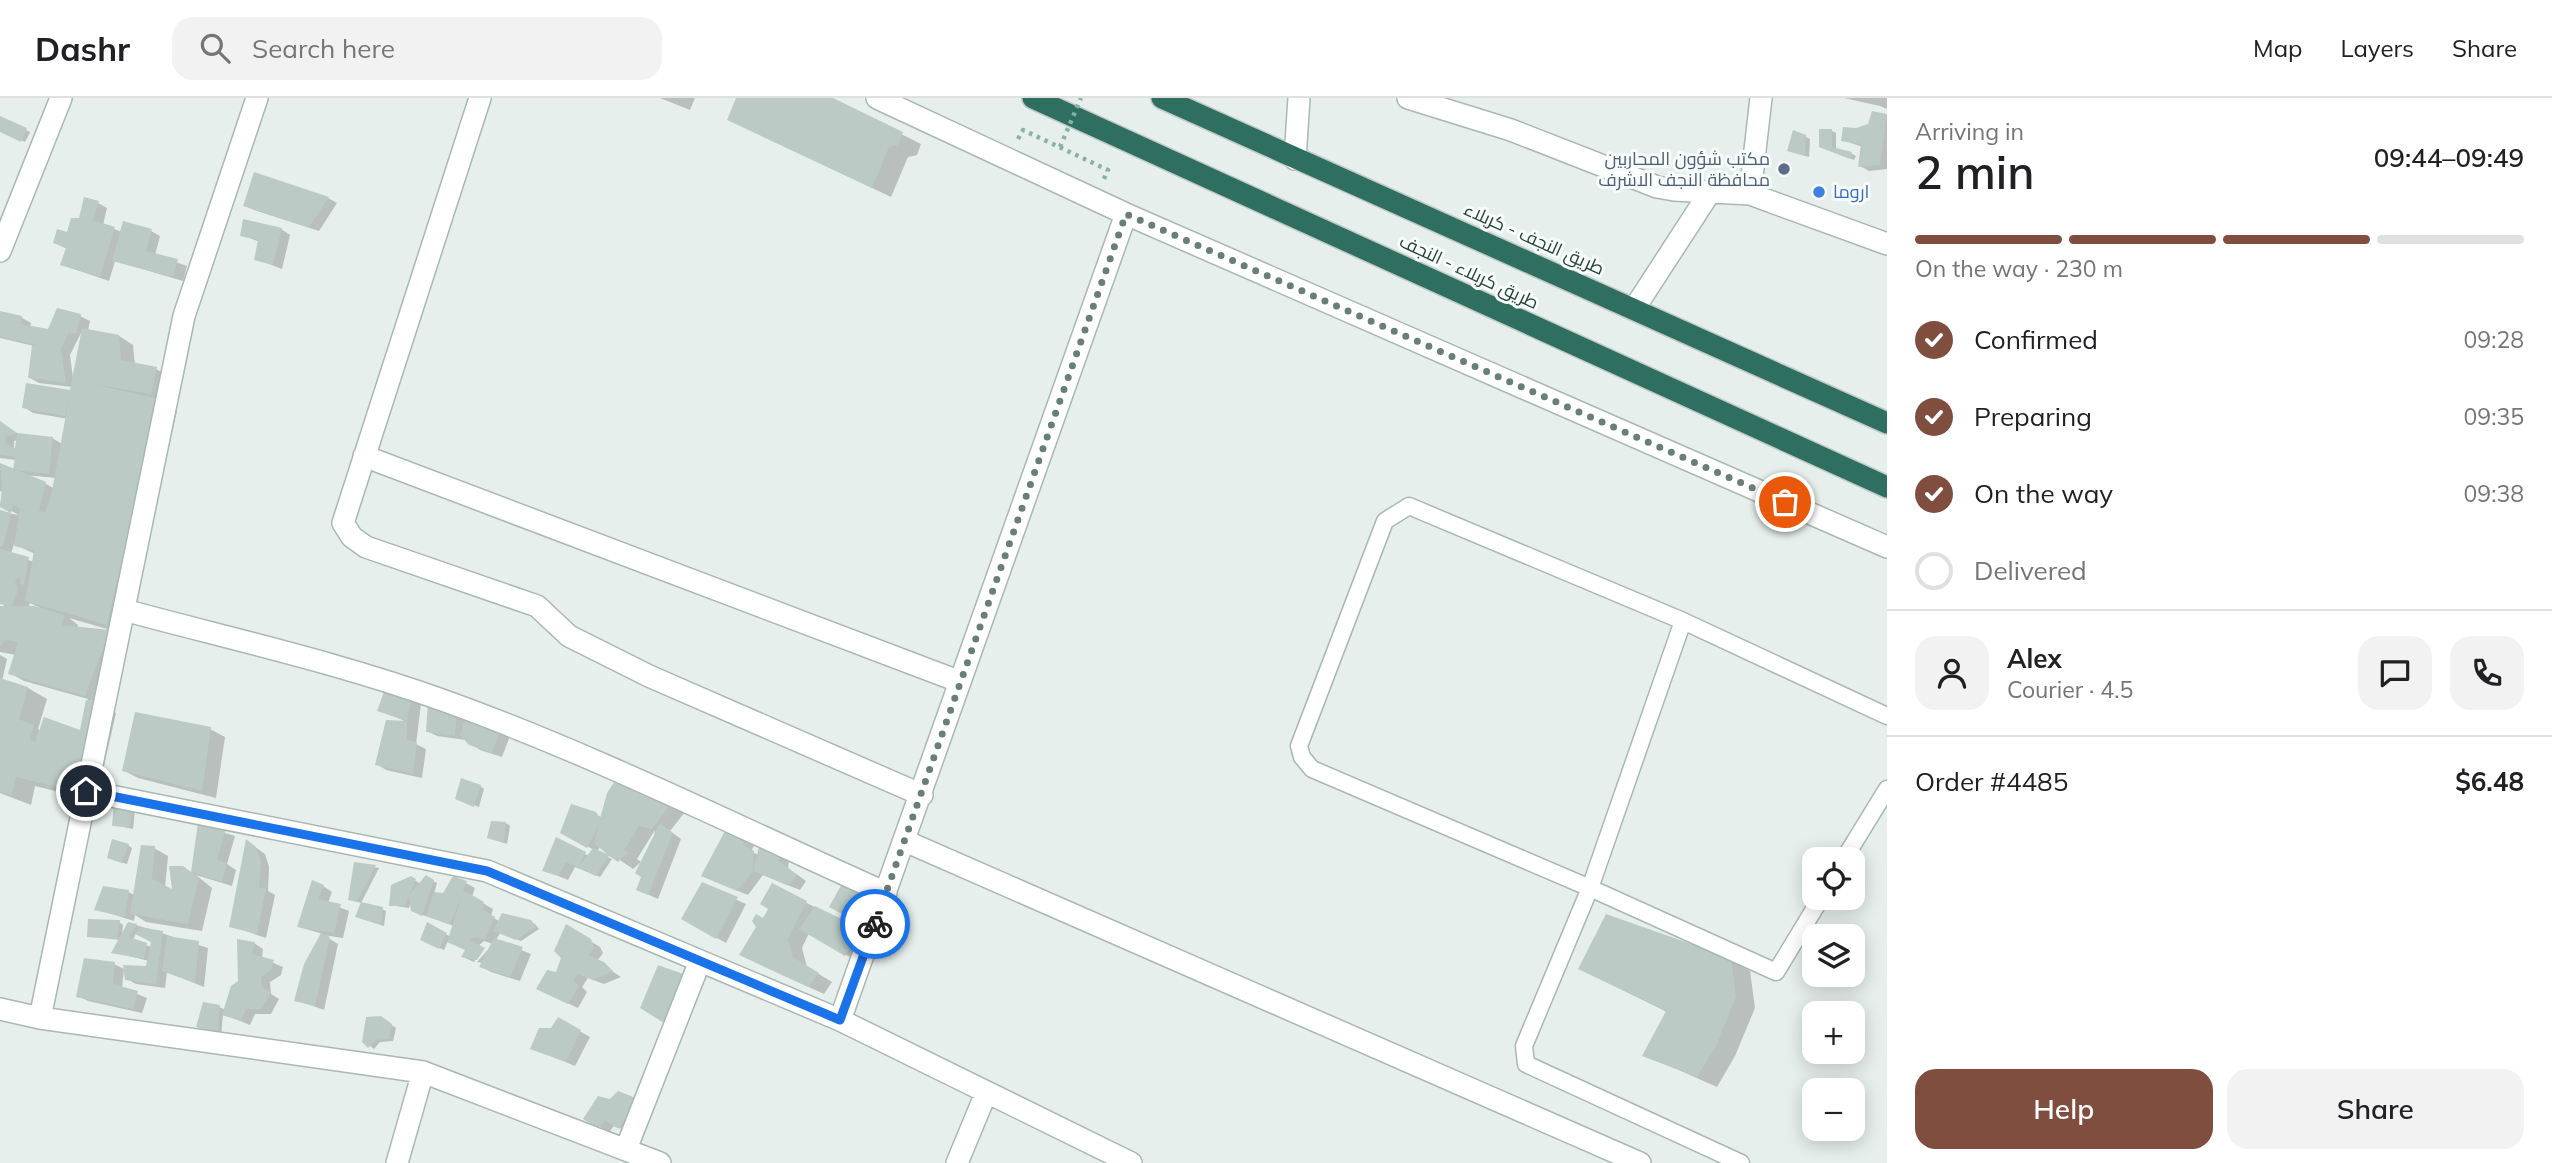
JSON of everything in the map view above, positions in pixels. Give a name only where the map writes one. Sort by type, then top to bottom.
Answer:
[{"type":"highway","name":"طريق کربلاء - النجف","points":[[1033,98],[1887,487]]},
{"type":"highway","name":"طريق النجف - کربلاء","points":[[1162,98],[1887,423]]},
{"type":"street","points":[[0,251],[61,98]]},
{"type":"street","points":[[40,1018],[184,316],[257,98]]},
{"type":"street","points":[[480,98],[344,523],[352,537],[366,547],[537,606],[569,636],[649,676],[922,795]]},
{"type":"street","points":[[877,98],[1126,214],[1887,547]]},
{"type":"street","points":[[1295,159],[1300,98]]},
{"type":"street","points":[[1408,98],[1511,130],[1657,187],[1749,194],[1887,244]]},
{"type":"street","points":[[1749,194],[1761,98]]},
{"type":"street","points":[[1634,309],[1710,192]]},
{"type":"street","points":[[840,1020],[922,795],[958,681],[1126,214]]},
{"type":"street","points":[[364,456],[958,681]]},
{"type":"street","points":[[124,610],[333,666],[443,701],[556,744],[886,893]]},
{"type":"street","points":[[86,791],[487,871],[840,1020],[1130,1163]]},
{"type":"street","points":[[905,842],[1640,1163]]},
{"type":"street","points":[[626,1149],[700,961]]},
{"type":"street","points":[[0,1009],[40,1018],[423,1072],[660,1163]]},
{"type":"street","points":[[397,1163],[423,1072]]},
{"type":"street","points":[[957,1163],[986,1094]]},
{"type":"lane","points":[[1814,910],[1776,972],[1590,888],[1312,769],[1302,757],[1299,746],[1385,521],[1409,506],[1683,621],[1887,716]]},
{"type":"lane","points":[[1683,621],[1590,888],[1524,1046],[1526,1065],[1741,1163]]},
{"type":"lane","points":[[1851,847],[1887,789]]},
{"type":"path","points":[[1060,147],[1081,98]]},
{"type":"path","points":[[1009,159],[1023,130],[1060,147],[1108,170],[1096,200]]},
{"type":"building","points":[[736,98],[833,98],[903,132],[898,145],[889,147],[872,188],[727,120]]},
{"type":"building","points":[[1872,111],[1887,114],[1880,165],[1858,167],[1861,144],[1841,141],[1843,127],[1856,128],[1868,124]]},
{"type":"building","points":[[0,116],[27,128],[21,142],[0,132]]},
{"type":"building","points":[[1819,129],[1832,129],[1832,147],[1852,152],[1850,159],[1819,147]]},
{"type":"building","points":[[1793,130],[1806,135],[1805,156],[1787,151]]},
{"type":"building","points":[[254,172],[329,197],[309,227],[243,206]]},
{"type":"building","points":[[84,197],[99,201],[93,220],[115,227],[100,277],[60,265],[66,248],[53,243],[57,229],[67,232],[71,218],[79,218]]},
{"type":"building","points":[[243,219],[282,228],[273,265],[254,260],[258,240],[240,236]]},
{"type":"building","points":[[123,221],[152,229],[146,251],[178,259],[173,277],[112,261]]},
{"type":"building","points":[[57,308],[81,314],[76,334],[69,332],[61,349],[66,383],[28,378],[32,345],[41,346],[0,337],[0,311],[22,316],[21,324],[48,329]]},
{"type":"building","points":[[82,328],[119,335],[121,360],[157,367],[151,394],[93,384],[159,399],[107,625],[25,601],[34,551],[14,546],[20,509],[13,505],[11,513],[0,507],[0,463],[46,482],[39,511],[45,512],[51,496],[70,393],[65,416],[22,408],[26,383],[70,390]]},
{"type":"building","points":[[0,421],[17,433],[53,437],[49,474],[13,470],[15,457],[0,455]],"holes":[[[17,433],[15,448],[5,443],[5,437]]]},
{"type":"building","points":[[0,510],[11,513],[3,546],[0,546]]},
{"type":"building","points":[[0,549],[29,557],[24,585],[21,584],[19,576],[15,581],[18,590],[12,606],[34,606],[64,615],[62,625],[110,630],[85,696],[8,674],[18,642],[6,640],[0,646],[0,606],[9,606],[0,604]]},
{"type":"building","points":[[0,678],[28,687],[19,719],[34,725],[30,739],[35,742],[44,717],[80,730],[86,700],[98,700],[77,792],[16,777],[12,795],[0,792]]},
{"type":"building","points":[[385,689],[412,696],[407,721],[377,711]]},
{"type":"building","points":[[428,702],[457,713],[455,736],[426,732]]},
{"type":"building","points":[[135,712],[211,727],[202,791],[122,771]]},
{"type":"building","points":[[465,717],[501,729],[492,753],[469,745],[460,735]]},
{"type":"building","points":[[386,720],[407,721],[407,740],[417,742],[413,774],[375,765]]},
{"type":"building","points":[[461,778],[481,785],[474,807],[455,799]]},
{"type":"building","points":[[615,781],[672,802],[652,829],[639,826],[624,850],[628,852],[618,862],[609,856],[596,876],[566,862],[558,876],[542,871],[556,837],[586,852],[579,866],[593,848],[607,854],[594,843],[599,824],[587,848],[560,833],[571,804],[596,812],[600,819],[607,793]]},
{"type":"building","points":[[114,803],[132,806],[130,827],[112,826]]},
{"type":"building","points":[[491,821],[506,822],[504,843],[487,838]]},
{"type":"building","points":[[198,823],[226,829],[217,860],[227,863],[222,882],[191,872]]},
{"type":"building","points":[[660,823],[673,833],[648,895],[636,890],[641,877],[635,873]]},
{"type":"building","points":[[726,829],[745,839],[743,844],[754,851],[753,871],[737,891],[701,876]]},
{"type":"building","points":[[112,839],[129,844],[122,863],[107,858]]},
{"type":"building","points":[[246,839],[256,847],[261,861],[259,888],[266,888],[257,934],[229,927]]},
{"type":"building","points":[[760,843],[780,853],[779,861],[797,875],[789,886],[753,871]]},
{"type":"building","points":[[141,845],[155,846],[152,879],[172,889],[169,866],[183,866],[199,878],[188,924],[130,914]]},
{"type":"building","points":[[354,862],[376,865],[357,902],[348,900]]},
{"type":"building","points":[[426,875],[434,880],[422,916],[411,911],[409,895]]},
{"type":"building","points":[[411,876],[416,879],[405,906],[389,906],[391,885]]},
{"type":"building","points":[[453,876],[467,881],[463,890],[484,902],[482,909],[495,917],[485,940],[474,937],[470,940],[485,948],[477,960],[461,957],[465,950],[447,942],[462,895],[450,924],[426,916],[434,892],[443,893]]},
{"type":"building","points":[[312,880],[324,885],[318,899],[341,904],[334,933],[297,927]]},
{"type":"building","points":[[702,882],[738,897],[716,939],[681,919]]},
{"type":"building","points":[[843,882],[874,894],[861,924],[829,907]]},
{"type":"building","points":[[772,883],[807,901],[788,939],[793,957],[819,973],[808,987],[739,955],[756,927],[752,921],[756,914],[763,918],[768,909],[760,904]]},
{"type":"building","points":[[103,886],[129,890],[125,917],[94,910]]},
{"type":"building","points":[[361,902],[383,907],[381,925],[355,917]]},
{"type":"building","points":[[815,906],[862,929],[845,956],[799,929]]},
{"type":"building","points":[[502,913],[531,920],[536,927],[516,940],[493,931]]},
{"type":"building","points":[[1606,914],[1731,958],[1736,997],[1716,1046],[1697,1077],[1642,1056],[1666,1011],[1578,969]]},
{"type":"building","points":[[88,919],[120,920],[117,939],[87,937]]},
{"type":"building","points":[[128,922],[137,924],[129,937],[147,943],[144,959],[111,953]]},
{"type":"building","points":[[427,922],[447,933],[439,949],[420,940]]},
{"type":"building","points":[[566,924],[591,939],[594,948],[588,955],[604,962],[613,971],[593,980],[578,974],[573,980],[579,986],[568,1004],[536,989],[547,970],[556,972],[561,958],[554,951]]},
{"type":"building","points":[[140,927],[163,931],[156,984],[125,980],[123,965],[146,966],[151,942],[135,934]]},
{"type":"building","points":[[321,933],[330,937],[315,1006],[294,1001],[304,964]]},
{"type":"building","points":[[167,936],[199,941],[195,983],[162,971]]},
{"type":"building","points":[[494,938],[523,947],[510,977],[479,967]]},
{"type":"building","points":[[237,939],[255,942],[252,954],[274,960],[271,970],[261,977],[262,987],[271,993],[261,1009],[246,1009],[241,1021],[222,1015],[231,986],[238,981]]},
{"type":"building","points":[[84,958],[115,962],[113,984],[138,991],[133,1009],[76,997]]},
{"type":"building","points":[[658,965],[694,978],[669,1026],[640,1008]]},
{"type":"building","points":[[203,1002],[220,1005],[218,1035],[196,1027]]},
{"type":"building","points":[[381,1016],[392,1024],[389,1039],[376,1040],[368,1048],[362,1042],[366,1017]]},
{"type":"building","points":[[558,1017],[581,1030],[566,1062],[530,1049],[539,1028],[551,1028]]},
{"type":"building","points":[[618,1091],[636,1098],[619,1129],[605,1121],[598,1128],[583,1119],[598,1096],[610,1099]]},
{"type":"way so far","points":[[875,924],[922,795],[958,681],[1126,214],[1785,502]]},
{"type":"place","name":"مكتب شؤون المحاربين محافظة النجف الاشرف","points":[[1784,169]]},
{"type":"place","name":"اروما","points":[[1819,192]]},
{"type":"route","points":[[86,791],[487,871],[840,1020],[875,924]]}]
